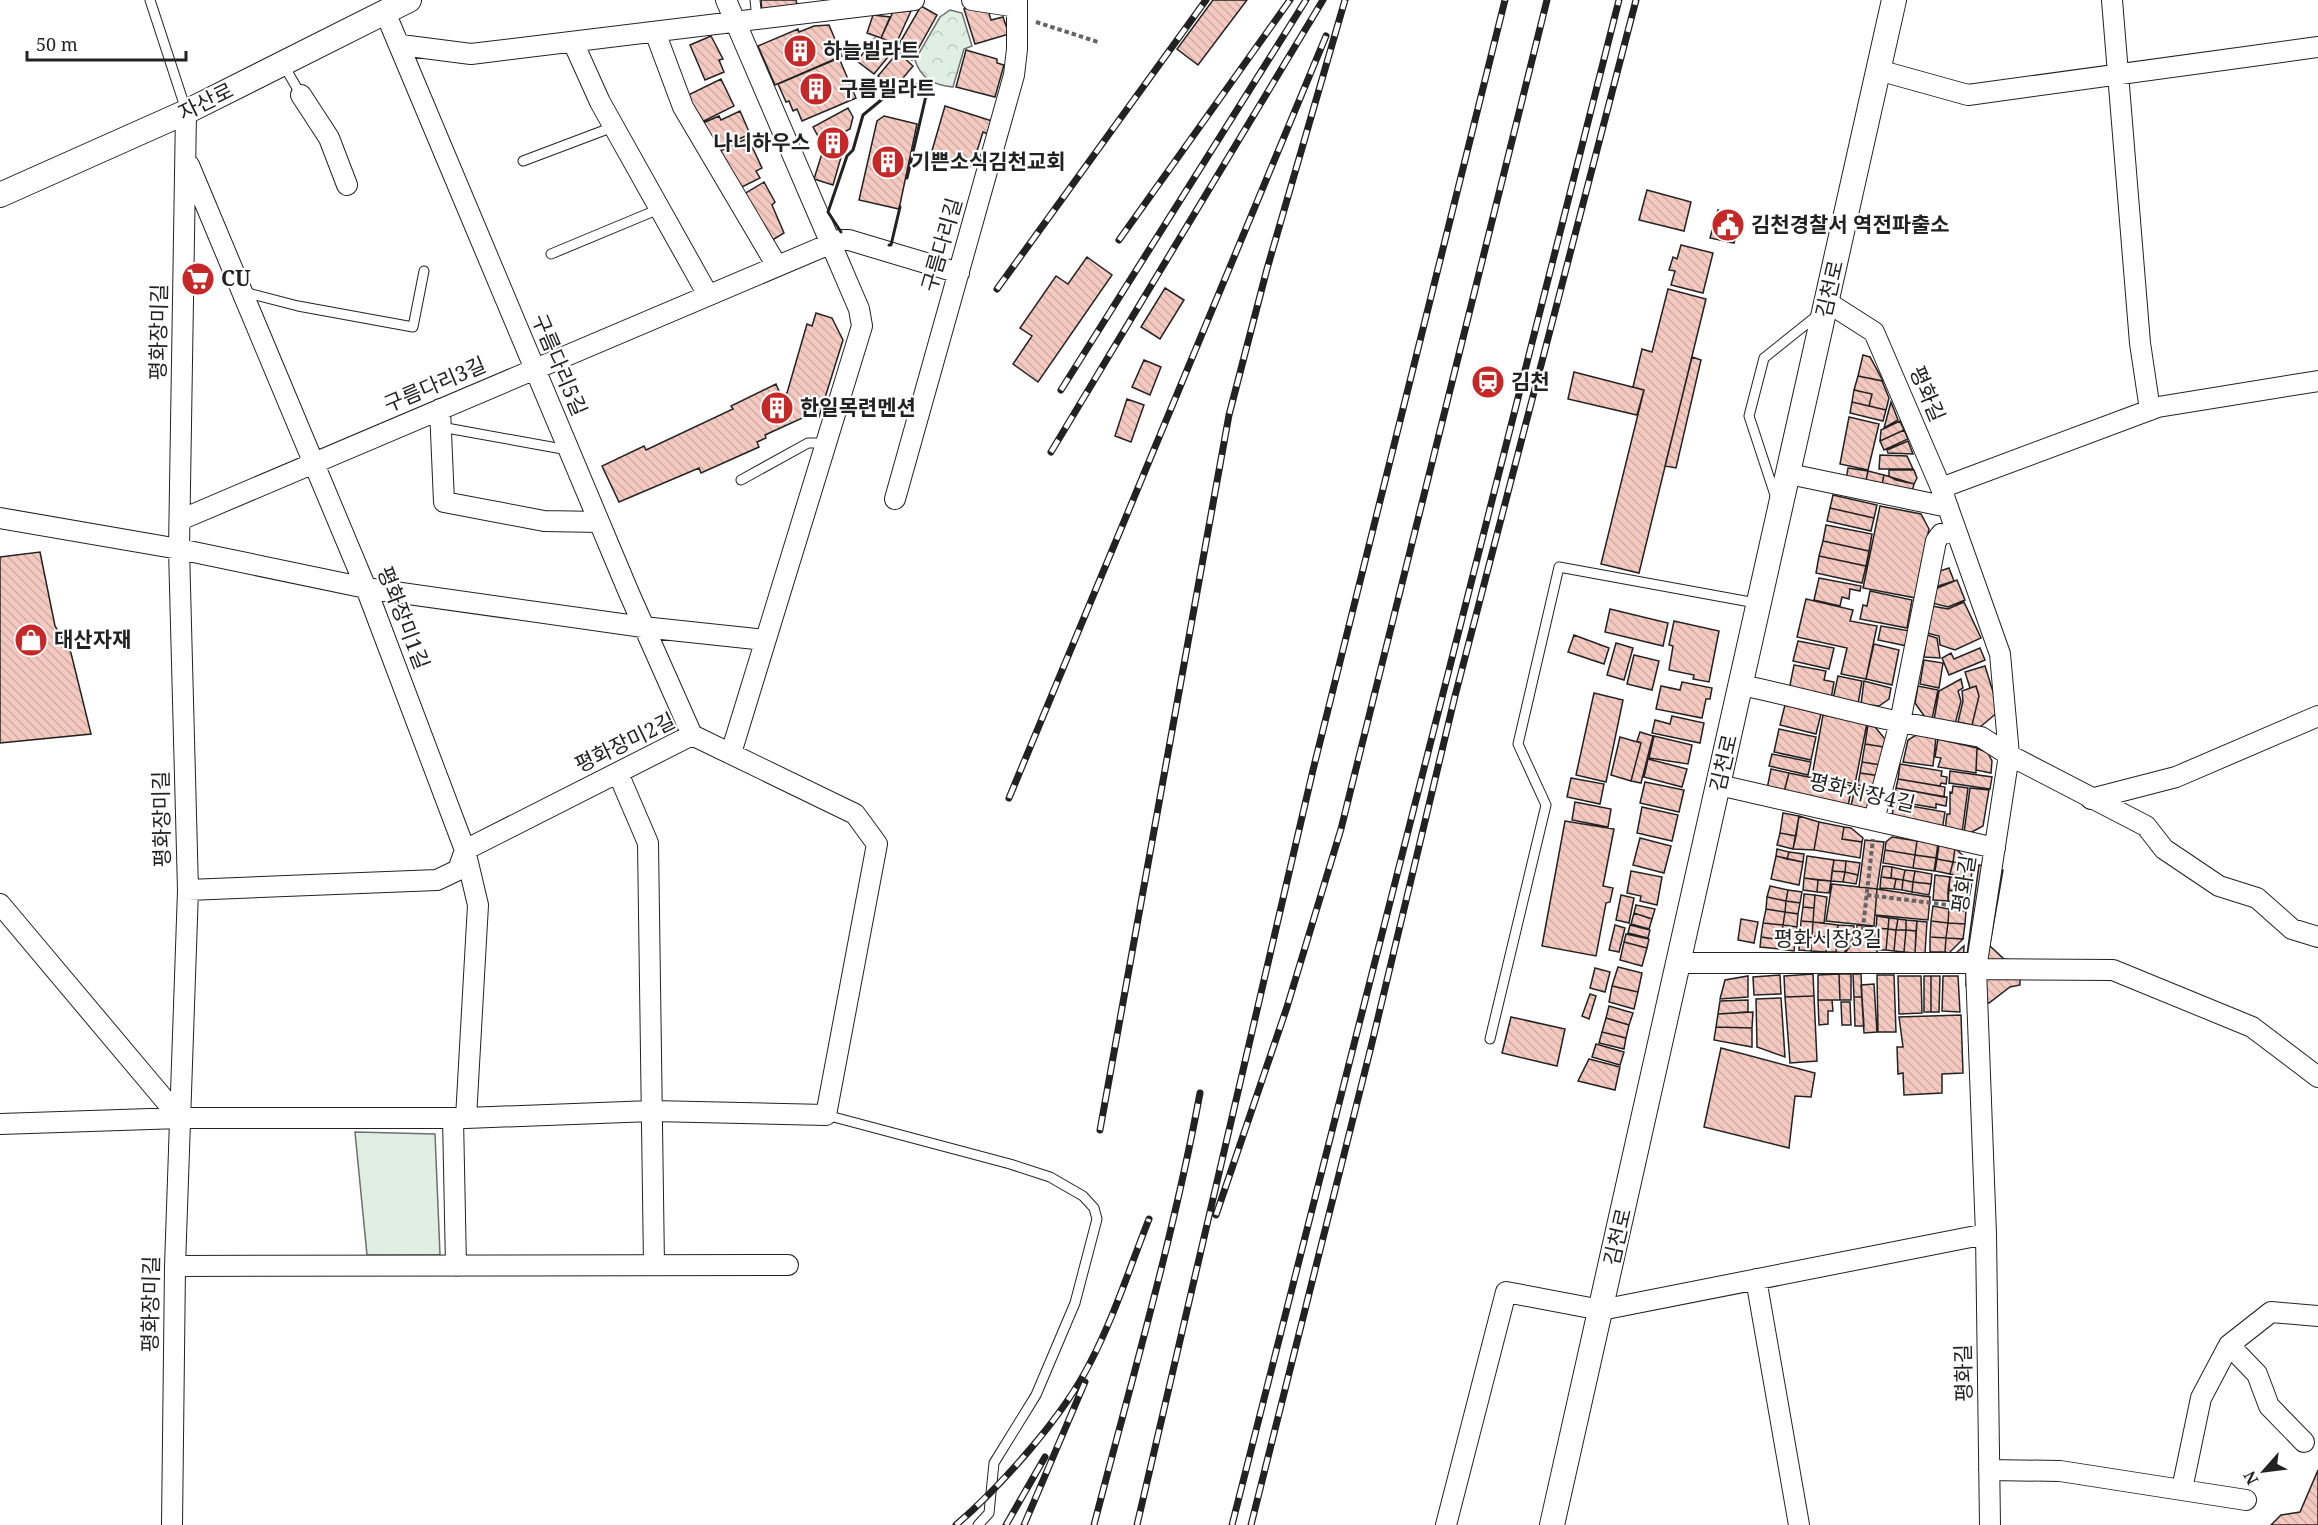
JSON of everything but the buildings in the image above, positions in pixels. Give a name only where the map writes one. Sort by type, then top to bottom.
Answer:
[{"type":"street","name":"자산로","points":[[0,195],[186,112],[409,0]]},
{"type":"street","points":[[726,0],[829,244],[859,309],[862,326],[731,753]]},
{"type":"street","points":[[401,45],[471,54],[735,22],[756,10],[914,0]]},
{"type":"street","points":[[972,0],[1017,9]]},
{"type":"street","name":"김천로","points":[[1552,1525],[1789,474],[1893,0]]},
{"type":"street","points":[[2112,0],[2140,343],[2150,410]]},
{"type":"street","name":"구름다리길","points":[[895,499],[1014,75],[1017,9]]},
{"type":"street","name":"구름다리5길","points":[[385,12],[401,45],[643,627],[692,735]]},
{"type":"street","points":[[655,32],[683,107],[777,266]]},
{"type":"street","points":[[573,42],[614,127],[708,295]]},
{"type":"street","points":[[1878,70],[1968,95],[2318,47]]},
{"type":"street","points":[[301,95],[329,138],[347,185]]},
{"type":"street","name":"평화장미길","points":[[172,1525],[176,1266],[188,890],[179,549],[186,112]]},
{"type":"street","name":"평화장미1길","points":[[185,157],[366,588],[465,850],[478,905],[459,1118],[456,1266]]},
{"type":"street","name":"구름다리3길","points":[[180,520],[313,463],[440,418],[535,369],[829,244],[849,240],[958,273]]},
{"type":"street","name":"평화길","points":[[1826,306],[1874,332],[1941,488],[2001,654],[2009,755],[1976,966],[1986,1234],[1990,1525]]},
{"type":"street","points":[[1941,488],[2150,410],[2318,381]]},
{"type":"street","points":[[440,418],[444,502],[544,521],[599,522]]},
{"type":"street","points":[[1789,474],[1948,507]]},
{"type":"street","points":[[0,518],[179,549],[366,588],[643,627],[765,640]]},
{"type":"street","points":[[1875,820],[1900,722],[1936,541],[1941,534],[1956,530]]},
{"type":"street","points":[[1741,685],[1793,696],[1834,709],[1981,736],[2009,755],[2146,826],[2164,849],[2219,886],[2257,898],[2292,929],[2318,937]]},
{"type":"street","points":[[2091,799],[2176,777],[2318,716]]},
{"type":"street","name":"평화장미2길","points":[[465,850],[692,735],[855,814],[877,844],[826,1114]]},
{"type":"street","points":[[618,773],[648,843],[654,1265]]},
{"type":"street","name":"평화시장4길","points":[[1719,785],[1995,848]]},
{"type":"street","points":[[188,890],[437,880],[458,870],[465,850]]},
{"type":"street","points":[[0,904],[180,1118]]},
{"type":"street","name":"평화시장3길","points":[[1679,963],[1859,964],[2113,970],[2252,1027],[2318,1077]]},
{"type":"street","points":[[0,1124],[180,1118],[459,1118],[652,1111],[826,1114]]},
{"type":"street","points":[[1446,1525],[1506,1292],[1601,1310],[1986,1234]]},
{"type":"street","points":[[176,1266],[789,1265]]},
{"type":"street","points":[[1756,1279],[1799,1525]]},
{"type":"street","points":[[2182,1489],[2201,1398],[2229,1345],[2271,1312],[2318,1316]]},
{"type":"street","points":[[2229,1345],[2257,1374],[2269,1406],[2304,1442]]},
{"type":"street","points":[[1989,1470],[2060,1471],[2246,1500]]},
{"type":"lane","points":[[150,0],[186,112]]},
{"type":"lane","points":[[283,64],[301,95]]},
{"type":"lane","points":[[524,161],[614,127]]},
{"type":"lane","points":[[551,254],[659,209]]},
{"type":"lane","points":[[242,292],[298,306],[413,327],[424,271]]},
{"type":"lane","points":[[1780,510],[1749,416],[1764,358],[1826,306]]},
{"type":"lane","points":[[440,418],[569,450]]},
{"type":"lane","points":[[741,480],[808,443],[827,443]]},
{"type":"lane","points":[[1490,1039],[1546,805],[1518,744],[1559,567],[1759,604]]},
{"type":"lane","points":[[826,1114],[999,1161],[1050,1178],[1083,1196],[1094,1208],[1097,1219],[1075,1303],[1036,1395],[994,1463],[989,1513],[978,1525]]},
{"type":"path","points":[[1017,9],[1032,21],[1098,42]]},
{"type":"path","points":[[1859,964],[1873,842]]},
{"type":"path","points":[[1867,895],[1984,910]]},
{"type":"green space","points":[[950,10],[962,13],[972,46],[964,49],[953,87],[929,80],[921,72],[915,60],[940,17]]},
{"type":"green space","points":[[355,1132],[435,1134],[440,1255],[367,1255]]},
{"type":"railway","points":[[997,289],[1206,0]]},
{"type":"railway","points":[[1119,240],[1290,0]]},
{"type":"railway","points":[[1061,390],[1306,0]]},
{"type":"railway","points":[[1051,452],[1323,0]]},
{"type":"railway","points":[[1100,1130],[1229,415],[1267,269],[1345,0]]},
{"type":"railway","points":[[1137,1525],[1313,770],[1505,0]]},
{"type":"railway","points":[[1216,1215],[1287,1007],[1341,829],[1547,0]]},
{"type":"railway","points":[[1232,1525],[1619,0]]},
{"type":"railway","points":[[1251,1525],[1371,1047],[1455,696],[1636,0]]},
{"type":"railway","points":[[1009,798],[1326,36]]},
{"type":"railway","points":[[1094,1525],[1164,1256],[1200,1093]]},
{"type":"railway","points":[[956,1525],[1030,1450],[1078,1384],[1107,1328],[1149,1219]]},
{"type":"railway","points":[[1024,1525],[1085,1382]]},
{"type":"railway","points":[[1006,1525],[1045,1457]]},
{"type":"wall","points":[[841,232],[828,212],[847,156],[853,150],[863,115],[903,82],[928,87],[907,178]]},
{"type":"wall","points":[[889,245],[891,245],[900,207]]},
{"type":"place","name":"하늘빌라트","points":[[800,51]]},
{"type":"place","name":"구름빌라트","points":[[816,89]]},
{"type":"place","name":"나니하우스","points":[[833,143]]},
{"type":"place","name":"기쁜소식김천교회","points":[[888,162]]},
{"type":"place","name":"김천경찰서 역전파출소","points":[[1728,225]]},
{"type":"place","name":"CU","points":[[198,279]]},
{"type":"place","name":"김천","points":[[1488,382]]},
{"type":"place","name":"한일목련멘션","points":[[777,408]]},
{"type":"place","name":"대산자재","points":[[31,640]]}]
